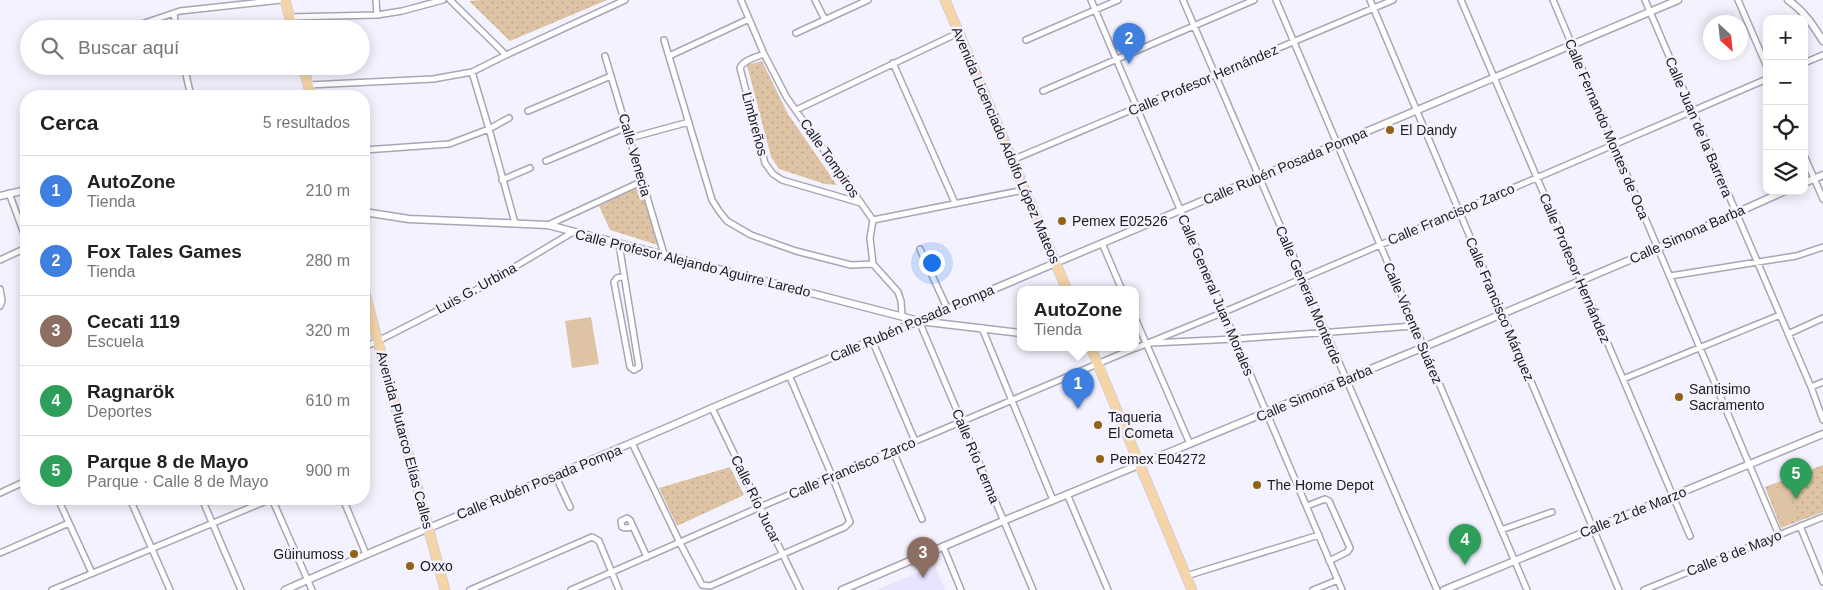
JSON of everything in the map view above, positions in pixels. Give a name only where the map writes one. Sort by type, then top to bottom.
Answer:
[{"type":"main road","points":[[283,0],[291,20]]},
{"type":"main road","name":"Avenida Licenciado Adolfo López Mateos","points":[[945,0],[1064,286]]},
{"type":"main road","points":[[305,75],[309,90]]},
{"type":"main road","name":"Avenida Plutarco Elías Calles","points":[[370,312],[446,590]]},
{"type":"main road","points":[[1092,351],[1192,590]]},
{"type":"street","points":[[153,20],[174,13],[283,0]]},
{"type":"street","points":[[376,0],[377,15]]},
{"type":"street","points":[[290,17],[377,15],[402,11],[444,0]]},
{"type":"street","points":[[450,0],[506,54]]},
{"type":"street","points":[[308,85],[433,79],[472,72],[506,54],[625,0]]},
{"type":"street","name":"Calle Tompiros","points":[[741,0],[764,54],[796,110],[873,220]]},
{"type":"street","points":[[815,0],[825,20]]},
{"type":"street","points":[[796,33],[868,0]]},
{"type":"street","name":"Calle General Juan Morales","points":[[1091,0],[1342,590]]},
{"type":"street","points":[[1026,40],[1118,0]]},
{"type":"street","name":"Calle General Monterde","points":[[1183,0],[1437,590]]},
{"type":"street","points":[[1043,91],[1254,0]]},
{"type":"street","name":"Calle Vicente Suárez","points":[[1276,0],[1527,590]]},
{"type":"street","name":"Calle Francisco Márquez","points":[[1370,0],[1619,590]]},
{"type":"street","name":"Calle Profesor Hernández","points":[[1012,160],[1393,0]]},
{"type":"street","name":"Calle Profesor Hernández","points":[[1461,0],[1690,536]]},
{"type":"street","name":"Calle Fernando Montes de Oca","points":[[1553,0],[1779,534]]},
{"type":"street","name":"Calle Juan de la Barrera","points":[[1645,0],[1811,387],[1823,420]]},
{"type":"street","name":"Calle Rubén Posada Pompa","points":[[285,590],[428,527],[632,443],[1678,0]]},
{"type":"street","points":[[1738,0],[1764,60]]},
{"type":"street","points":[[1788,0],[1809,19],[1823,41]]},
{"type":"street","points":[[174,13],[175,20]]},
{"type":"street","points":[[669,56],[749,18]]},
{"type":"street","points":[[796,110],[958,33]]},
{"type":"street","points":[[664,40],[712,200],[726,221],[751,236],[796,250],[851,265],[873,264]]},
{"type":"street","name":"Limbreños","points":[[764,54],[745,62],[740,68],[765,163],[772,174],[782,180],[862,204]]},
{"type":"street","points":[[1808,61],[1823,55]]},
{"type":"street","name":"Calle Venecia","points":[[605,56],[664,254]]},
{"type":"street","points":[[893,63],[955,203]]},
{"type":"street","points":[[472,72],[515,223]]},
{"type":"street","points":[[186,75],[189,90]]},
{"type":"street","points":[[528,111],[611,76]]},
{"type":"street","name":"Calle Francisco Zarco","points":[[1139,346],[1224,312],[1763,81]]},
{"type":"street","points":[[370,150],[449,144],[489,129],[509,118]]},
{"type":"street","points":[[630,138],[689,122]]},
{"type":"street","points":[[546,161],[627,128]]},
{"type":"street","points":[[1808,165],[1823,199]]},
{"type":"street","points":[[502,180],[530,168]]},
{"type":"street","points":[[1808,181],[1823,175]]},
{"type":"street","points":[[548,225],[642,181]]},
{"type":"street","points":[[902,316],[898,292],[873,264],[870,238],[873,220],[1024,190]]},
{"type":"street","points":[[0,196],[20,191]]},
{"type":"street","points":[[9,193],[20,223]]},
{"type":"street","name":"Calle Simona Barba","points":[[842,590],[1067,494],[1424,347],[1658,248],[1776,195]]},
{"type":"street","name":"Calle Profesor Alejando Aguirre Laredo","points":[[370,213],[410,219],[548,225],[919,321],[1017,332]]},
{"type":"street","name":"Luis G. Urbina","points":[[370,344],[466,296],[573,232]]},
{"type":"street","points":[[1102,243],[1120,286]]},
{"type":"street","points":[[619,244],[640,367],[634,370],[630,367],[614,282],[616,278],[624,276]]},
{"type":"street","points":[[1670,276],[1796,256],[1823,248]]},
{"type":"street","points":[[920,249],[947,308]]},
{"type":"street","points":[[0,260],[20,251]]},
{"type":"street","points":[[0,289],[2,301],[0,306]]},
{"type":"street","points":[[1623,379],[1780,315]]},
{"type":"street","points":[[1788,334],[1823,318]]},
{"type":"street","name":"Calle Río Lerma","points":[[919,321],[1033,590]]},
{"type":"street","points":[[622,325],[632,324]]},
{"type":"street","points":[[1146,343],[1235,339],[1414,326]]},
{"type":"street","points":[[1139,327],[1190,444]]},
{"type":"street","points":[[982,328],[1010,400],[1053,500]]},
{"type":"street","points":[[872,340],[916,441]]},
{"type":"street","name":"Calle Francisco Zarco","points":[[571,590],[760,506],[1128,351]]},
{"type":"street","points":[[632,443],[700,583],[704,586],[710,586],[849,524],[832,476],[789,375]]},
{"type":"street","points":[[1811,387],[1823,382]]},
{"type":"street","name":"Calle Río Jucar","points":[[712,408],[800,590]]},
{"type":"street","name":"Calle 21 de Marzo","points":[[1444,590],[1823,434]]},
{"type":"street","points":[[893,451],[922,518]]},
{"type":"street","points":[[555,475],[570,507]]},
{"type":"street","points":[[0,493],[20,484]]},
{"type":"street","points":[[1067,494],[1108,590]]},
{"type":"street","points":[[1307,506],[1325,499],[1329,501],[1350,548],[1347,552],[1329,560]]},
{"type":"street","points":[[61,505],[92,573]]},
{"type":"street","points":[[133,505],[170,590]]},
{"type":"street","points":[[205,505],[241,590]]},
{"type":"street","points":[[52,590],[257,505]]},
{"type":"street","points":[[275,505],[312,590]]},
{"type":"street","points":[[346,505],[366,554]]},
{"type":"street","points":[[1502,530],[1552,512]]},
{"type":"street","name":"Calle 8 de Mayo","points":[[1644,590],[1823,517]]},
{"type":"street","points":[[0,553],[69,523]]},
{"type":"street","points":[[1800,526],[1823,582]]},
{"type":"street","points":[[633,527],[647,557]]},
{"type":"street","points":[[1186,576],[1318,535]]},
{"type":"street","points":[[470,590],[589,537],[597,538],[619,590]]},
{"type":"street","points":[[943,546],[961,590]]},
{"type":"street","points":[[1313,590],[1338,580]]},
{"type":"shaded area","points":[[607,0],[510,41],[469,1]]},
{"type":"shaded area","points":[[762,61],[788,114],[837,185],[825,184],[779,169],[771,157],[747,65]]},
{"type":"shaded area","points":[[641,186],[658,245],[610,230],[599,206]]},
{"type":"shaded area","points":[[591,317],[599,364],[572,368],[565,321]]},
{"type":"shaded area","points":[[1823,465],[1823,512],[1781,528],[1765,487]]},
{"type":"shaded area","points":[[730,467],[744,495],[677,526],[659,488]]},
{"type":"shaded area","points":[[1784,485],[1797,517],[1783,523],[1770,491]]},
{"type":"shaded area","points":[[935,566],[945,590],[876,590]]},
{"type":"place","name":"Fox Tales Games","points":[[1129,64]]},
{"type":"place","name":"El Dandy","points":[[1390,130]]},
{"type":"place","name":"Pemex E02526","points":[[1062,221]]},
{"type":"place","name":"Santisimo Sacramento","points":[[1679,397]]},
{"type":"place","name":"AutoZone","points":[[1078,409]]},
{"type":"place","name":"Taqueria El Cometa","points":[[1098,425]]},
{"type":"place","name":"Pemex E04272","points":[[1100,459]]},
{"type":"place","name":"The Home Depot","points":[[1257,485]]},
{"type":"place","name":"Parque 8 de Mayo","points":[[1796,499]]},
{"type":"place","name":"Güinumoss","points":[[354,554]]},
{"type":"place","name":"Ragnarök","points":[[1465,565]]},
{"type":"place","name":"Oxxo","points":[[410,566]]},
{"type":"place","name":"Cecati 119","points":[[923,578]]}]
